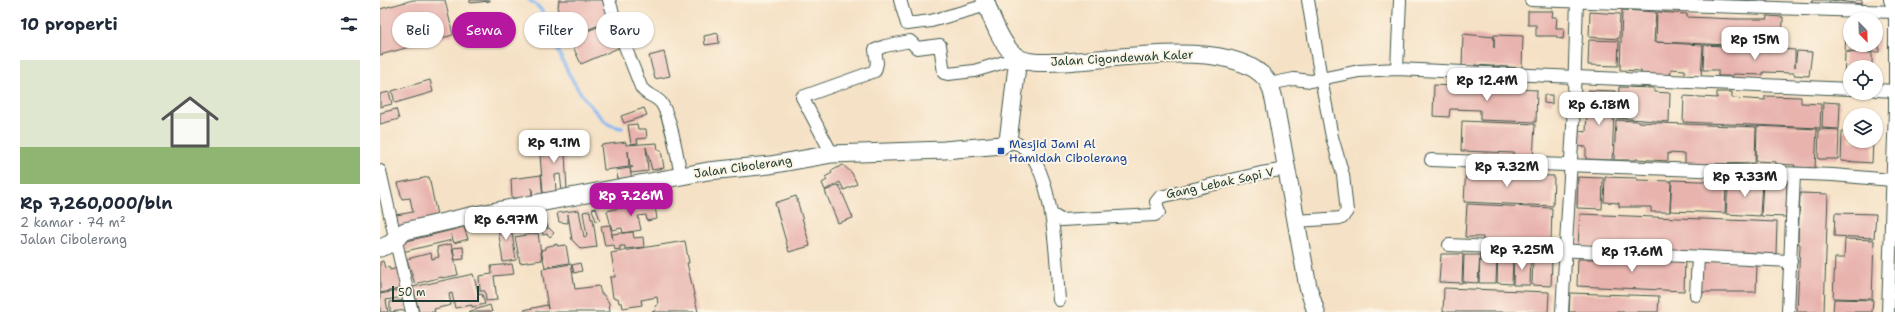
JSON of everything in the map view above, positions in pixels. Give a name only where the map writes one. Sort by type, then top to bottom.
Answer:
[{"type":"street","points":[[609,0],[616,26],[641,87],[646,94],[659,100],[662,105],[670,127],[681,176]]},
{"type":"street","points":[[900,0],[910,41],[917,48],[940,45],[945,74],[974,71],[1018,58]]},
{"type":"street","points":[[1296,221],[1342,218],[1347,211],[1343,175],[1332,138],[1308,0]]},
{"type":"street","points":[[1398,69],[1400,0]]},
{"type":"street","points":[[1531,0],[1895,12]]},
{"type":"street","points":[[1888,312],[1895,108],[1895,12],[1890,0]]},
{"type":"street","points":[[1562,312],[1577,1]]},
{"type":"street","points":[[907,24],[931,21],[986,2],[1008,50],[1018,58]]},
{"type":"street","points":[[832,154],[802,96],[875,71],[877,63],[875,50],[885,46],[910,41]]},
{"type":"street","name":"Jalan Cigondewah Kaler","points":[[1018,58],[1031,62],[1046,62],[1157,54],[1200,54],[1237,61],[1263,76],[1269,84]]},
{"type":"street","points":[[1018,58],[1008,141],[1021,146],[1031,157],[1041,176],[1052,215],[1059,300]]},
{"type":"street","points":[[1316,312],[1308,287],[1274,99],[1269,84],[1294,79],[1305,82],[1359,71],[1398,69],[1843,89]]},
{"type":"street","points":[[1883,90],[1895,91]]},
{"type":"street","name":"Jalan Cibolerang","points":[[387,244],[405,231],[681,176],[770,165],[832,154],[973,148],[1002,145],[1008,141]]},
{"type":"street","points":[[1431,160],[1794,174],[1892,180]]},
{"type":"street","name":"Gang Lebak Sapi V","points":[[1052,215],[1061,220],[1155,215],[1159,212],[1156,202],[1160,196],[1261,173],[1287,170]]},
{"type":"street","points":[[380,171],[387,244],[412,312]]},
{"type":"street","points":[[1788,312],[1794,174]]},
{"type":"street","points":[[1449,245],[1791,261]]},
{"type":"street","points":[[1696,295],[1698,257]]},
{"type":"building","points":[[413,0],[445,0],[452,35],[444,37],[444,12],[392,12],[392,48],[406,48],[380,55],[380,9]]},
{"type":"building","points":[[470,0],[490,0],[490,1],[470,3]]},
{"type":"building","points":[[559,0],[605,0],[609,12],[596,12],[596,26],[588,29],[588,12],[557,12]]},
{"type":"building","points":[[1718,0],[1767,0],[1767,5],[1718,2]]},
{"type":"building","points":[[1812,0],[1830,0],[1829,9],[1812,7]]},
{"type":"building","points":[[1831,0],[1862,0],[1862,4]]},
{"type":"building","points":[[1622,10],[1656,12],[1654,42],[1703,45],[1701,77],[1685,77],[1685,70],[1671,69],[1670,76],[1641,75],[1641,71],[1620,70]]},
{"type":"building","points":[[1528,11],[1553,11],[1552,17],[1557,17],[1556,28],[1564,28],[1563,39],[1557,38],[1557,36],[1536,36],[1536,25],[1528,25]]},
{"type":"building","points":[[1590,12],[1620,14],[1619,39],[1589,37]]},
{"type":"building","points":[[1657,12],[1687,14],[1687,17],[1735,19],[1767,19],[1767,16],[1783,17],[1782,47],[1656,42]]},
{"type":"building","points":[[596,28],[596,48],[618,48],[581,64],[574,48],[588,48],[588,31]]},
{"type":"building","points":[[718,33],[719,43],[705,45],[704,36]]},
{"type":"building","points":[[1463,34],[1494,37],[1494,35],[1523,36],[1522,68],[1475,65],[1475,68],[1462,67]]},
{"type":"building","points":[[1589,40],[1619,41],[1618,66],[1588,65]]},
{"type":"building","points":[[1704,45],[1795,50],[1795,67],[1797,51],[1812,52],[1809,76],[1794,75],[1794,73],[1763,72],[1763,75],[1733,74],[1733,76],[1718,76],[1718,70],[1703,70]]},
{"type":"building","points":[[664,52],[670,76],[655,79],[649,56]]},
{"type":"building","points":[[1845,52],[1872,53],[1872,60],[1845,60]]},
{"type":"building","points":[[430,80],[433,92],[395,103],[392,91]]},
{"type":"building","points":[[1451,82],[1466,83],[1466,87],[1537,90],[1536,122],[1480,120],[1480,110],[1450,109],[1449,117],[1433,116],[1434,85],[1451,86]]},
{"type":"building","points":[[1619,87],[1654,88],[1654,92],[1670,93],[1669,122],[1617,118]]},
{"type":"building","points":[[1588,90],[1615,91],[1612,160],[1586,159],[1586,147],[1578,146],[1579,131],[1586,132]]},
{"type":"building","points":[[389,92],[392,104],[380,107],[380,94]]},
{"type":"building","points":[[1717,92],[1732,92],[1732,98],[1765,100],[1765,96],[1801,97],[1801,103],[1821,104],[1820,128],[1683,122],[1684,96],[1717,98]]},
{"type":"building","points":[[1544,95],[1552,95],[1552,104],[1544,103]]},
{"type":"building","points":[[1823,102],[1840,103],[1839,129],[1822,128]]},
{"type":"building","points":[[644,108],[647,115],[624,123],[621,116]]},
{"type":"building","points":[[396,109],[399,119],[380,124],[380,113]]},
{"type":"building","points":[[1616,120],[1756,127],[1755,163],[1685,165],[1685,154],[1668,153],[1668,161],[1636,159],[1614,160]]},
{"type":"building","points":[[1462,121],[1535,124],[1533,160],[1513,159],[1514,153],[1461,151]]},
{"type":"building","points":[[637,124],[638,129],[646,129],[647,138],[637,139],[638,143],[631,144],[628,125]]},
{"type":"building","points":[[1757,126],[1817,129],[1815,168],[1794,167],[1795,165],[1756,161]]},
{"type":"building","points":[[1819,129],[1839,130],[1838,159],[1818,159]]},
{"type":"building","points":[[1842,131],[1843,148],[1873,148],[1872,163],[1841,161]]},
{"type":"building","points":[[564,135],[567,190],[562,191],[560,174],[555,175],[556,192],[543,193],[540,155],[546,155],[544,136]]},
{"type":"building","points":[[626,142],[626,145],[657,143],[658,150],[661,150],[664,168],[652,170],[646,147],[648,171],[631,173],[630,168],[633,167],[630,167],[628,151],[629,167],[604,170],[601,145]]},
{"type":"building","points":[[843,165],[852,173],[857,184],[844,190],[840,182],[825,190],[822,183],[827,180],[825,177],[832,173],[831,171]]},
{"type":"building","points":[[1466,166],[1514,170],[1514,175],[1554,176],[1553,206],[1464,202]]},
{"type":"building","points":[[630,168],[632,181],[619,183],[616,170]]},
{"type":"building","points":[[541,175],[543,199],[532,200],[532,198],[512,198],[511,179]]},
{"type":"building","points":[[429,177],[438,220],[399,228],[396,215],[413,212],[410,198],[402,199],[398,183]]},
{"type":"building","points":[[1578,177],[1603,178],[1602,209],[1577,208]]},
{"type":"building","points":[[1605,177],[1671,181],[1670,212],[1651,212],[1651,207],[1619,207],[1619,203],[1604,202]]},
{"type":"building","points":[[1672,180],[1726,182],[1725,213],[1670,211]]},
{"type":"building","points":[[1744,180],[1762,181],[1760,216],[1726,214],[1728,183],[1744,184]]},
{"type":"building","points":[[1763,182],[1787,183],[1786,217],[1761,216]]},
{"type":"building","points":[[839,185],[853,218],[838,223],[825,191]]},
{"type":"building","points":[[1800,193],[1828,194],[1824,312],[1797,312],[1800,244],[1798,243]]},
{"type":"building","points":[[796,196],[810,246],[789,252],[775,203]]},
{"type":"building","points":[[654,200],[657,219],[647,221],[646,215],[638,216],[641,230],[623,233],[622,228],[612,230],[607,211],[636,204],[636,207],[645,207],[644,202]]},
{"type":"building","points":[[1467,204],[1552,208],[1551,242],[1534,242],[1534,248],[1513,247],[1514,241],[1483,240],[1483,237],[1465,237]]},
{"type":"building","points":[[596,208],[600,220],[596,221],[592,209]]},
{"type":"building","points":[[579,210],[584,237],[587,236],[583,212],[590,211],[591,219],[593,219],[597,247],[581,249],[572,240],[568,214],[568,223],[559,222],[557,213]]},
{"type":"building","points":[[1835,213],[1876,214],[1874,238],[1834,236]]},
{"type":"building","points":[[1580,214],[1777,222],[1776,254],[1741,252],[1740,257],[1661,253],[1661,249],[1578,246]]},
{"type":"building","points":[[543,215],[548,227],[534,229],[533,225],[530,226],[529,217]]},
{"type":"building","points":[[510,220],[516,260],[503,262],[497,222]]},
{"type":"building","points":[[610,225],[613,240],[612,234],[633,232],[634,238],[643,237],[644,247],[625,249],[625,246],[620,246],[620,249],[615,250],[614,245],[605,246],[601,226]]},
{"type":"building","points":[[464,227],[468,239],[454,243],[451,234],[452,240],[402,252],[399,243]]},
{"type":"building","points":[[549,228],[554,233],[550,237],[547,234],[543,235],[541,229]]},
{"type":"building","points":[[538,233],[542,260],[520,263],[515,237]]},
{"type":"building","points":[[1845,239],[1874,240],[1872,299],[1833,298],[1835,258],[1844,258]]},
{"type":"building","points":[[685,241],[689,263],[687,263],[698,312],[652,312],[656,310],[655,306],[658,305],[657,297],[641,300],[642,305],[623,308],[622,303],[619,303],[618,298],[613,298],[610,277],[615,277],[615,275],[611,253]]},
{"type":"building","points":[[451,244],[458,275],[442,277],[415,284],[407,259],[431,253],[432,259],[439,257],[437,247]]},
{"type":"building","points":[[557,244],[557,246],[566,245],[569,263],[545,267],[541,250],[545,249],[545,247]]},
{"type":"building","points":[[463,247],[464,259],[455,260],[453,248]]},
{"type":"building","points":[[1441,254],[1463,254],[1462,283],[1439,282]]},
{"type":"building","points":[[1480,254],[1497,254],[1496,283],[1479,283]]},
{"type":"building","points":[[1464,255],[1480,255],[1478,283],[1463,282]]},
{"type":"building","points":[[1498,255],[1513,256],[1512,284],[1497,283]]},
{"type":"building","points":[[1598,256],[1685,259],[1684,291],[1577,286],[1578,259],[1598,259]]},
{"type":"building","points":[[1514,257],[1531,257],[1530,285],[1513,285]]},
{"type":"building","points":[[1533,259],[1552,260],[1551,286],[1532,285]]},
{"type":"building","points":[[383,261],[385,268],[389,267],[390,270],[398,268],[403,288],[380,293],[380,262]]},
{"type":"building","points":[[1700,261],[1757,263],[1756,292],[1699,292]]},
{"type":"building","points":[[580,263],[582,271],[574,273],[572,265]]},
{"type":"building","points":[[512,264],[514,274],[494,276],[497,300],[486,301],[485,291],[480,291],[479,276],[492,274],[491,266]]},
{"type":"building","points":[[571,264],[575,289],[599,286],[601,294],[603,294],[609,303],[610,312],[524,312],[524,310],[547,305],[548,309],[542,269]]},
{"type":"building","points":[[473,274],[479,295],[482,294],[485,304],[472,307],[472,305],[455,308],[452,293],[449,294],[451,305],[434,309],[435,312],[419,312],[413,287]]},
{"type":"building","points":[[1444,288],[1549,292],[1548,312],[1443,312]]},
{"type":"building","points":[[402,290],[403,297],[386,300],[388,312],[380,312],[380,294]]},
{"type":"building","points":[[1570,293],[1659,296],[1658,312],[1569,312]]},
{"type":"building","points":[[1834,299],[1873,300],[1872,312],[1833,312]]},
{"type":"building","points":[[406,300],[407,310],[390,312],[390,302]]},
{"type":"building","points":[[490,305],[492,312],[468,312]]},
{"type":"waterway","points":[[529,0],[537,5],[547,19],[563,62],[581,94],[595,111],[607,122],[613,126],[622,128]]},
{"type":"place","name":"Mesjid Jami Al Hamidah Cibolerang","points":[[1001,151]]}]
